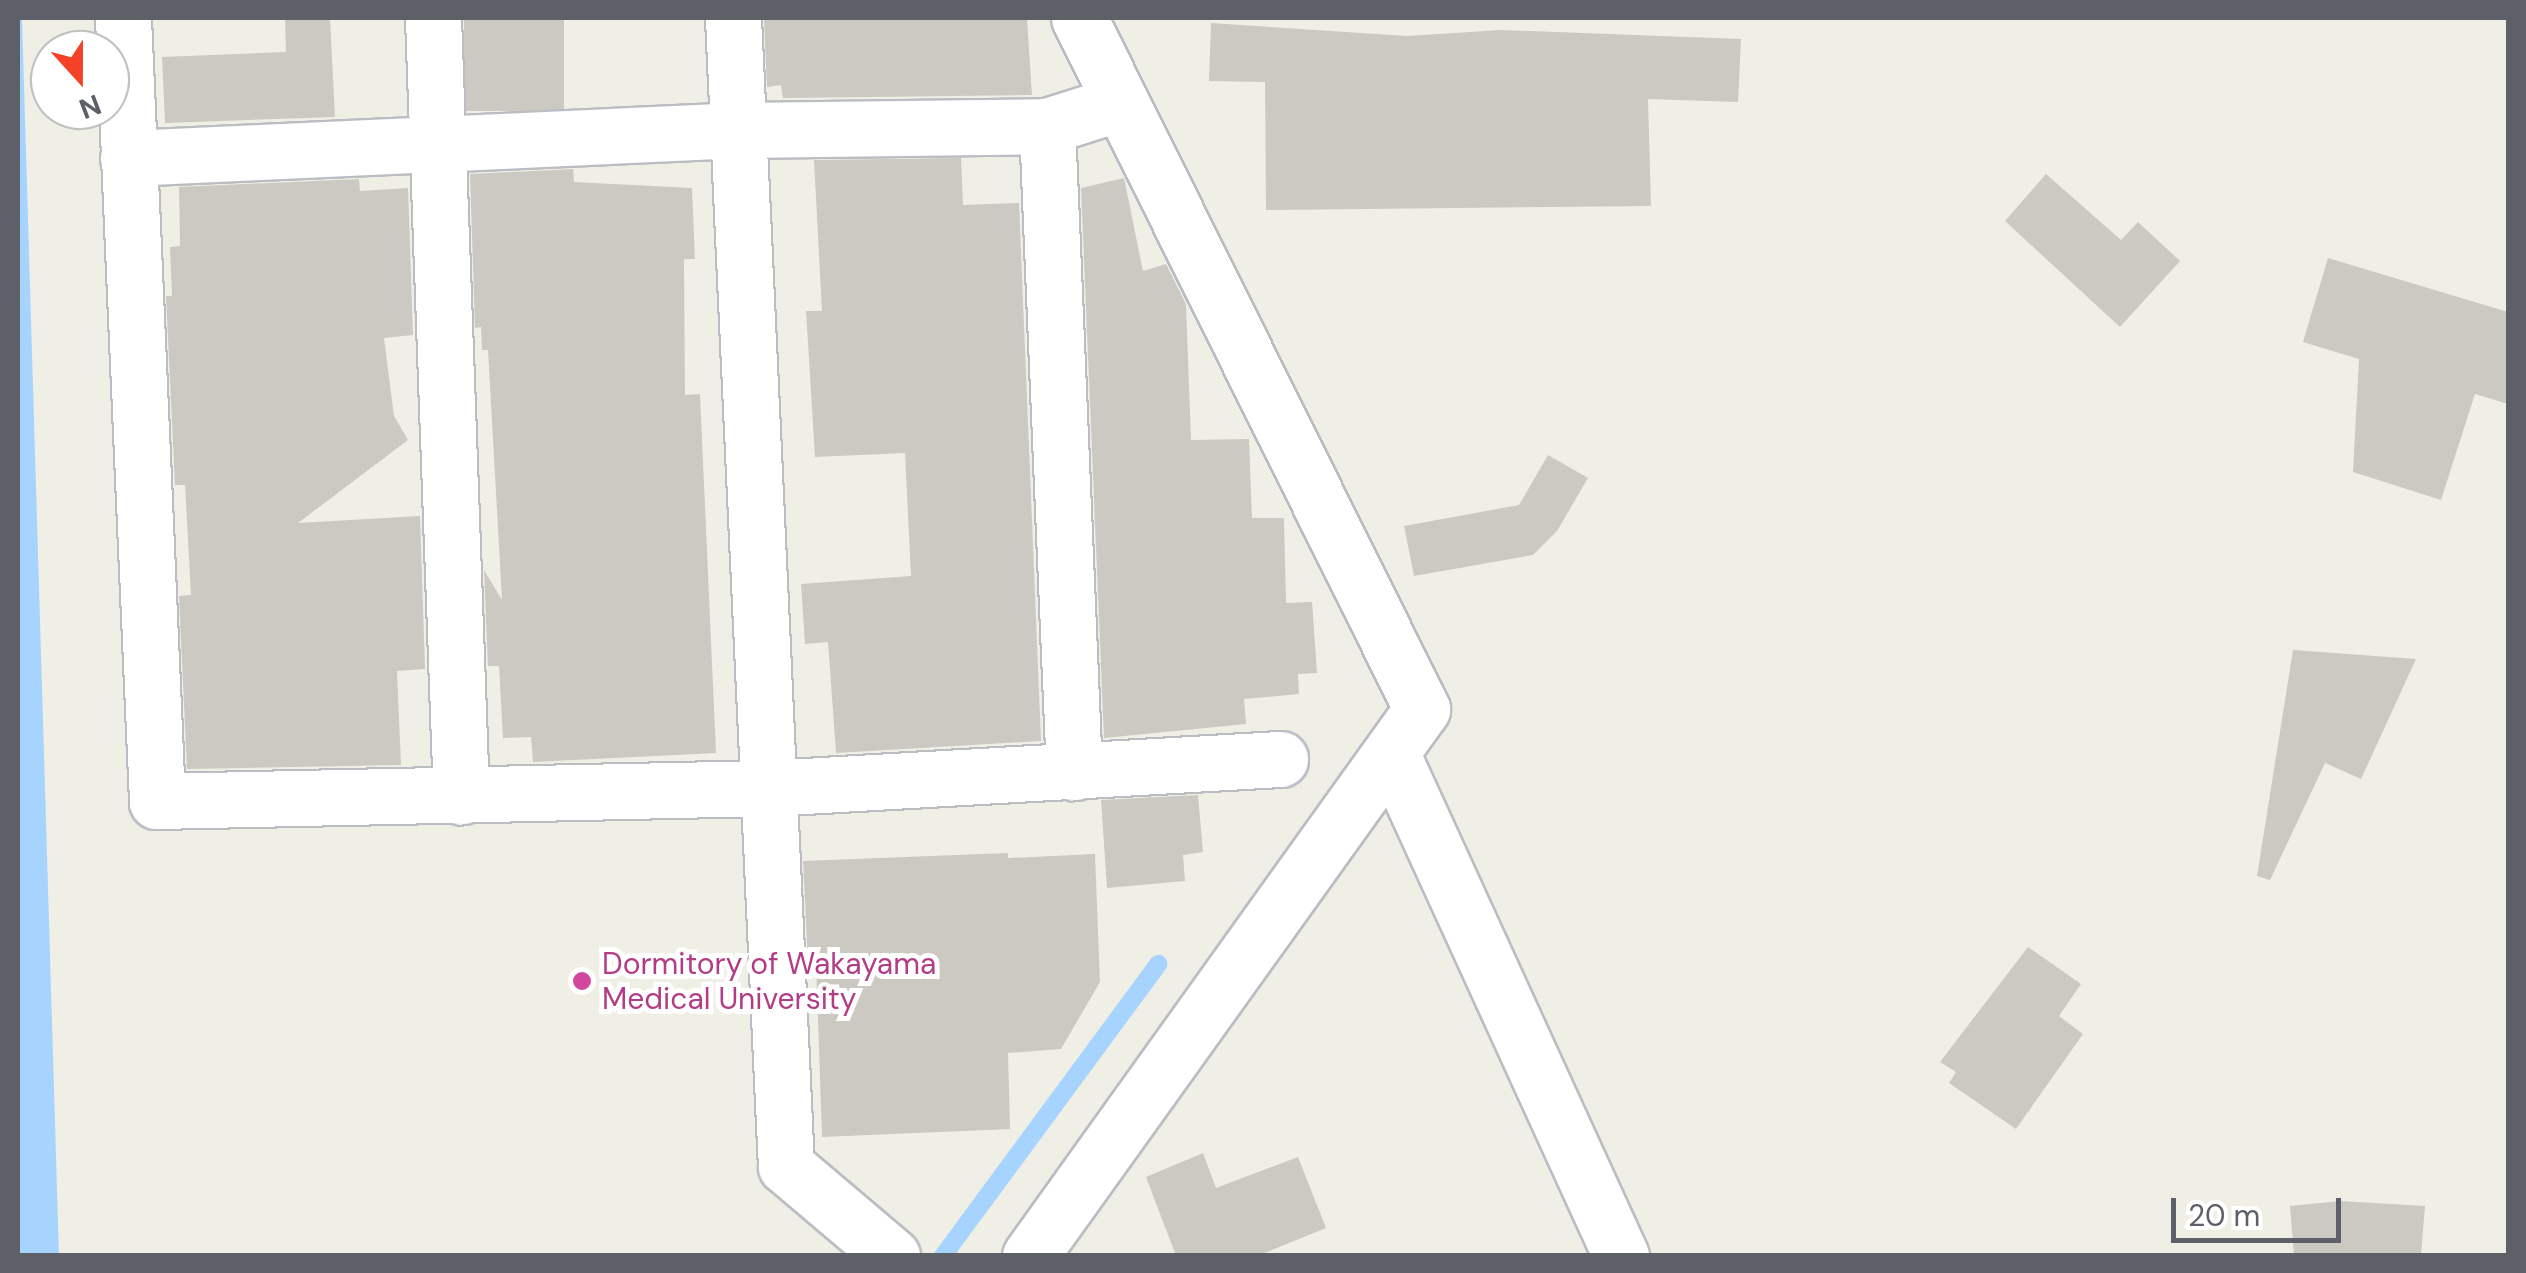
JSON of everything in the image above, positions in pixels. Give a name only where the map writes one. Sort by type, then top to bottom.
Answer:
[{"type":"street","points":[[123,18],[157,801],[769,788],[1280,760]]},
{"type":"street","points":[[433,18],[461,796]]},
{"type":"street","points":[[733,18],[786,1166],[892,1256]]},
{"type":"street","points":[[1030,1256],[1393,757],[1422,709],[1079,18]]},
{"type":"street","points":[[128,158],[738,130],[1047,126],[1120,103]]},
{"type":"street","points":[[1047,126],[1074,772]]},
{"type":"street","points":[[1393,757],[1621,1256]]},
{"type":"water","points":[[18,18],[22,18],[59,1256],[18,1255]]},
{"type":"building","points":[[285,18],[330,18],[335,117],[165,123],[162,57],[286,52]]},
{"type":"building","points":[[464,18],[564,18],[564,111],[464,111]]},
{"type":"building","points":[[764,18],[1027,18],[1032,95],[783,98],[781,85],[767,87]]},
{"type":"building","points":[[1211,23],[1407,36],[1501,30],[1741,39],[1738,102],[1648,99],[1651,206],[1266,210],[1265,82],[1209,81]]},
{"type":"building","points":[[961,158],[963,205],[1019,203],[1041,741],[836,753],[828,642],[805,644],[801,584],[911,576],[905,453],[815,457],[806,311],[822,311],[814,160]]},
{"type":"building","points":[[573,169],[574,182],[692,188],[695,259],[684,259],[685,395],[700,394],[716,753],[533,762],[531,737],[503,738],[499,666],[488,666],[484,570],[502,600],[488,350],[482,350],[481,327],[475,328],[470,174]]},
{"type":"building","points":[[2046,174],[2121,240],[2138,222],[2180,261],[2120,327],[2005,221]]},
{"type":"building","points":[[1124,178],[1143,271],[1166,264],[1186,304],[1191,440],[1249,439],[1252,518],[1284,518],[1286,603],[1312,602],[1317,673],[1298,674],[1299,694],[1244,699],[1246,724],[1104,738],[1081,188]]},
{"type":"building","points":[[359,179],[360,191],[408,188],[413,335],[384,338],[394,416],[408,440],[298,523],[420,516],[425,669],[397,671],[401,765],[187,769],[179,596],[191,595],[185,485],[175,485],[166,296],[172,296],[170,247],[180,246],[179,187]]},
{"type":"building","points":[[2328,258],[2508,312],[2508,404],[2475,394],[2441,500],[2353,472],[2359,359],[2303,342]]},
{"type":"building","points":[[1548,455],[1588,478],[1557,531],[1533,555],[1414,576],[1404,526],[1519,505]]},
{"type":"building","points":[[2293,650],[2416,659],[2361,779],[2325,763],[2270,880],[2257,876]]},
{"type":"building","points":[[1198,795],[1203,852],[1183,855],[1185,881],[1107,888],[1101,800]]},
{"type":"building","points":[[1008,853],[1008,858],[1095,854],[1100,982],[1061,1049],[1008,1053],[1010,1129],[822,1137],[816,961],[808,961],[803,861]]},
{"type":"building","points":[[2028,947],[2081,984],[2059,1016],[2083,1034],[2016,1129],[1949,1083],[1956,1072],[1940,1062]]},
{"type":"building","points":[[1203,1153],[1216,1188],[1298,1157],[1326,1228],[1257,1256],[1176,1256],[1146,1177]]},
{"type":"building","points":[[2340,1201],[2425,1206],[2421,1256],[2294,1256],[2290,1206]]},
{"type":"waterway","points":[[943,1256],[1158,964]]},
{"type":"place","name":"Dormitory of Wakayama Medical University","points":[[582,981]]}]
